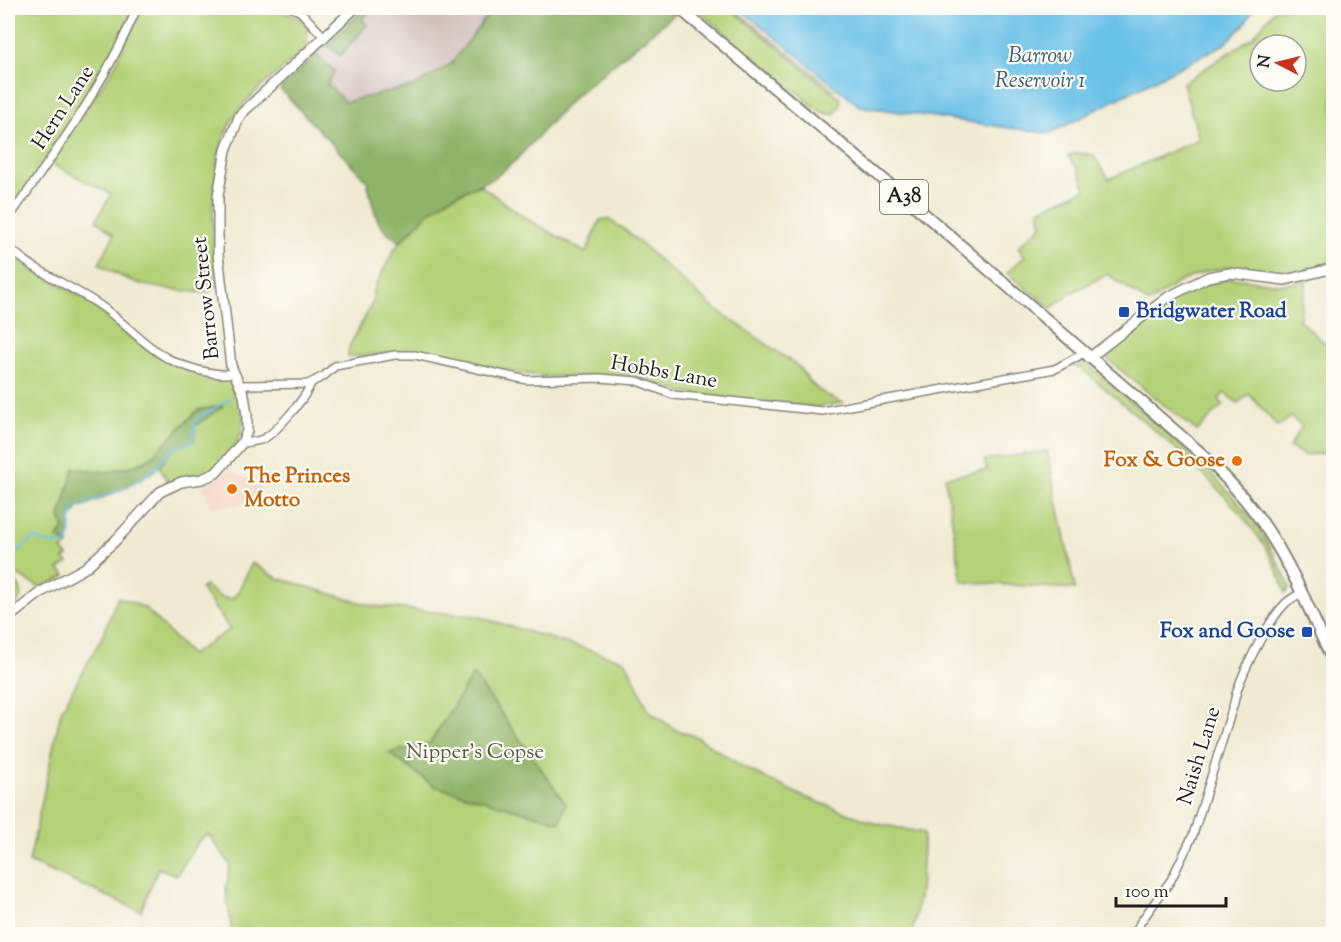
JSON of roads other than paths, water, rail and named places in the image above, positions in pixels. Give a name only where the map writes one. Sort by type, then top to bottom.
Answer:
[{"type":"highway","name":"A38","points":[[679,8],[914,205],[1203,455],[1233,486],[1269,532],[1334,663]]},
{"type":"main road","name":"Barrow Street","points":[[242,443],[248,423],[240,385],[234,373],[218,254],[218,196],[226,150],[240,115],[355,8]]},
{"type":"main road","points":[[1087,355],[1168,297],[1208,277],[1230,273],[1285,280],[1334,268]]},
{"type":"main road","points":[[8,618],[41,592],[85,568],[115,542],[160,492],[181,482],[202,479],[216,473],[242,443]]},
{"type":"street","name":"Hern Lane","points":[[8,219],[90,99],[110,66],[137,8]]},
{"type":"street","points":[[292,8],[300,11],[325,38]]},
{"type":"street","points":[[8,246],[24,261],[101,306],[147,346],[168,359],[226,375],[234,373]]},
{"type":"street","name":"Hobbs Lane","points":[[311,383],[324,376],[335,366],[395,355],[415,355],[527,380],[600,378],[637,381],[674,395],[822,411],[1055,369],[1087,355]]},
{"type":"street","points":[[240,385],[311,383],[304,398],[266,437],[242,443]]},
{"type":"street","name":"Naish Lane","points":[[1135,934],[1140,923],[1171,880],[1193,835],[1234,703],[1236,688],[1284,604],[1301,593]]},
{"type":"water","name":"Barrow Reservoir 1","points":[[739,8],[1254,8],[1245,24],[1225,44],[1051,133],[1044,133],[859,106]]},
{"type":"waterway","points":[[8,571],[14,557],[34,538],[50,544],[67,544],[75,508],[145,477],[170,452],[193,441],[195,423],[200,417],[232,398]]},
{"type":"place","name":"Bridgwater Road","points":[[1124,312]]},
{"type":"place","name":"Fox & Goose","points":[[1237,461]]},
{"type":"place","name":"The Princes Motto","points":[[232,489]]},
{"type":"place","name":"Fox and Goose","points":[[1307,632]]},
{"type":"park label","name":"Nipper's Copse","points":[[475,753]]}]
